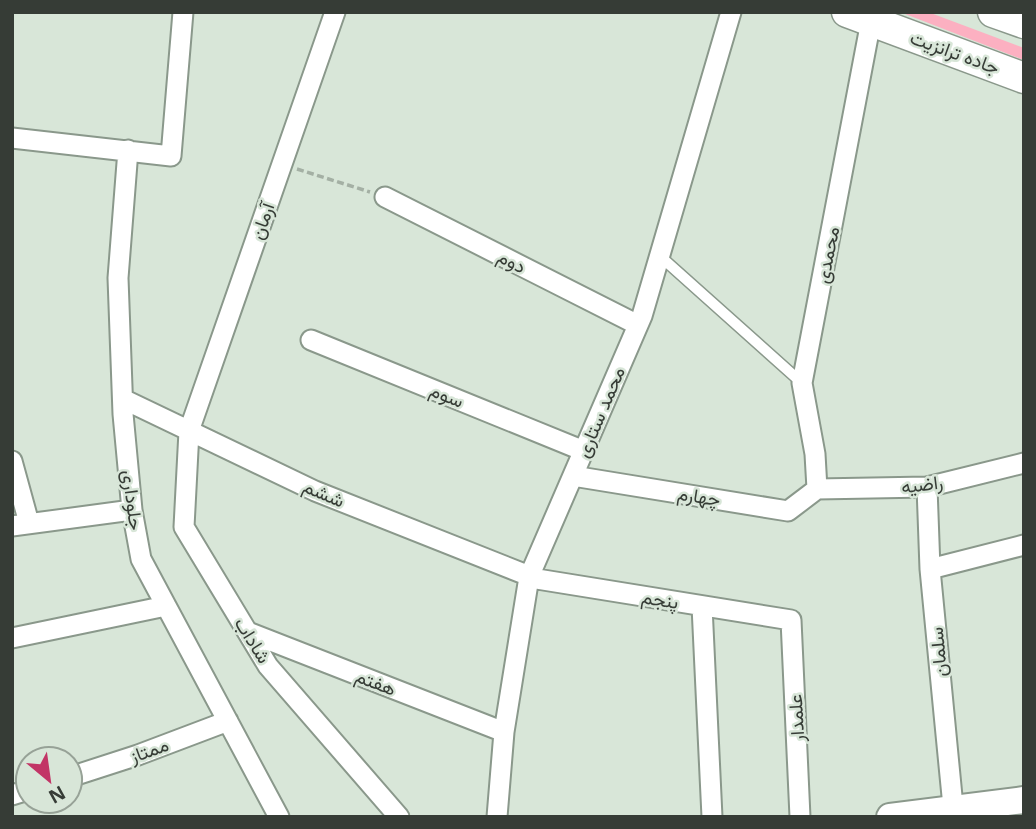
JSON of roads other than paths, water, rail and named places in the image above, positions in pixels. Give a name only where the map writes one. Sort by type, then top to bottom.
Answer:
[{"type":"main road","points":[[993,12],[1024,23]]},
{"type":"main road","name":"جاده ترانزیت","points":[[859,17],[1024,78]]},
{"type":"street","points":[[12,138],[171,156],[183,12]]},
{"type":"street","name":"آرمان","points":[[189,431],[335,12]]},
{"type":"street","name":"محمد ستاری","points":[[497,817],[504,732],[529,576],[638,326],[661,257],[731,12]]},
{"type":"street","name":"محمدی","points":[[817,489],[815,454],[802,383],[859,17]]},
{"type":"street","name":"جلوداری","points":[[128,150],[118,278],[123,399],[132,510],[141,559],[279,817]]},
{"type":"street","name":"دوم","points":[[385,197],[638,326]]},
{"type":"street","name":"سوم","points":[[311,340],[583,451]]},
{"type":"street","name":"ششم","points":[[123,399],[315,491],[529,576]]},
{"type":"street","name":"شاداب","points":[[189,431],[184,527],[268,666],[399,817]]},
{"type":"street","points":[[12,461],[21,525],[132,510]]},
{"type":"street","name":"راضیه","points":[[817,489],[927,487],[1024,463]]},
{"type":"street","name":"چهارم","points":[[573,476],[788,511],[817,489]]},
{"type":"street","name":"سلمان","points":[[927,487],[930,569],[953,813]]},
{"type":"street","points":[[930,569],[1024,545]]},
{"type":"street","name":"پنجم","points":[[529,576],[791,620]]},
{"type":"street","points":[[12,638],[166,606]]},
{"type":"street","points":[[702,606],[712,817]]},
{"type":"street","name":"علمدار","points":[[791,620],[800,817]]},
{"type":"street","name":"هفتم","points":[[248,632],[504,732]]},
{"type":"street","name":"ممتاز","points":[[84,772],[138,755],[228,721]]},
{"type":"street","points":[[890,817],[953,813],[1024,800]]},
{"type":"lane","points":[[661,257],[802,383]]}]
